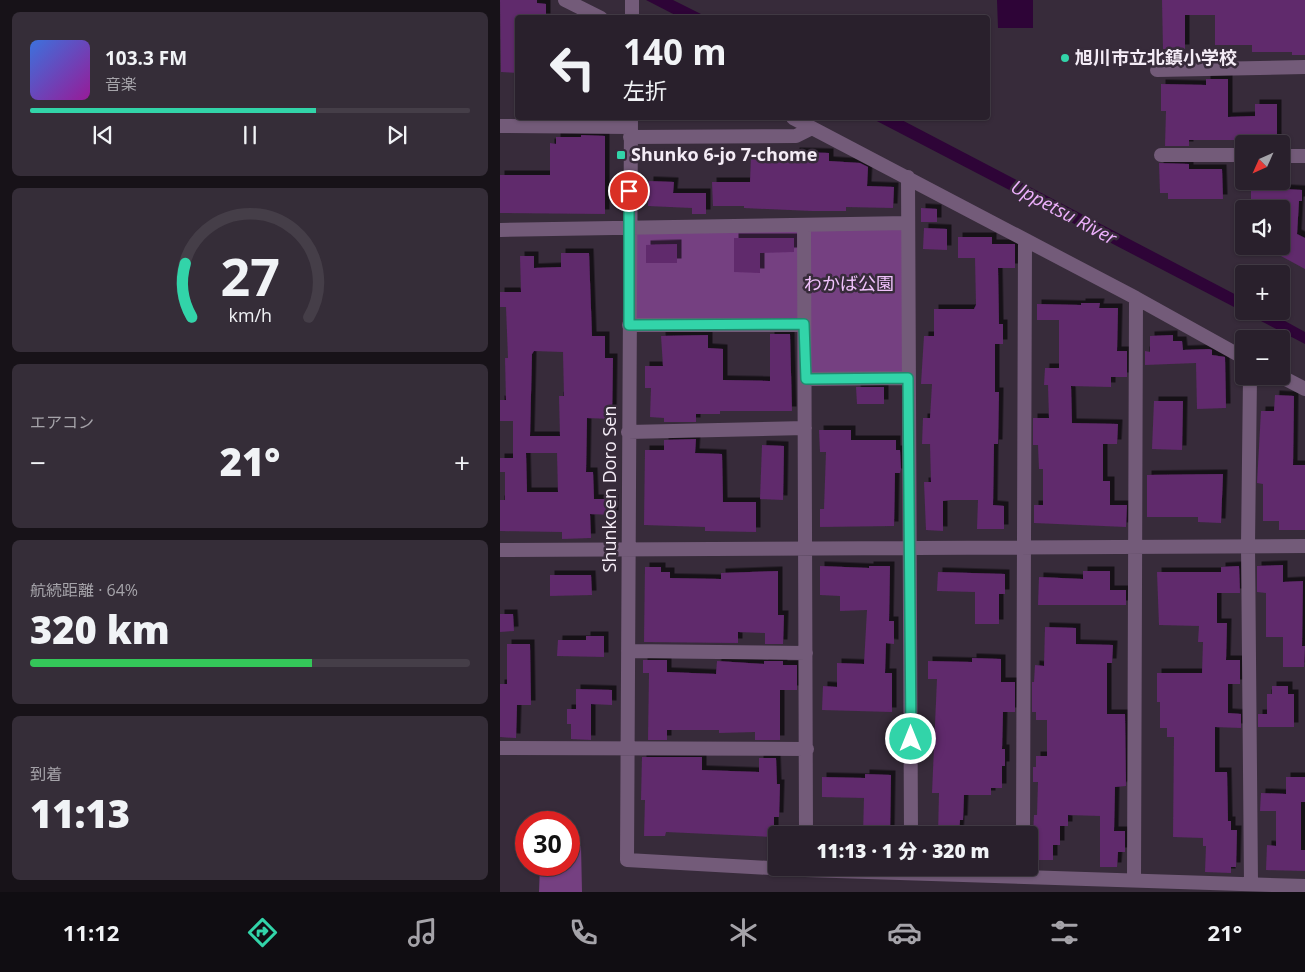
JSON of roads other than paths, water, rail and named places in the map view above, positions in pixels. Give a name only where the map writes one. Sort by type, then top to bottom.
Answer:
[{"type":"street","points":[[565,0],[594,15]]},
{"type":"street","points":[[632,0],[632,15]]},
{"type":"street","points":[[1157,70],[1305,67]]},
{"type":"street","points":[[797,120],[1136,298],[1235,353]]},
{"type":"street","points":[[500,126],[630,127],[796,136],[812,128]]},
{"type":"street","name":"Shunkoen Doro Sen","points":[[630,127],[628,227],[630,549],[627,860],[768,867]]},
{"type":"street","points":[[1161,155],[1235,156]]},
{"type":"street","points":[[1290,156],[1305,156]]},
{"type":"street","points":[[908,177],[908,378],[911,546],[910,826]]},
{"type":"street","points":[[500,230],[908,223]]},
{"type":"street","points":[[804,225],[806,826]]},
{"type":"street","points":[[1023,826],[1025,241]]},
{"type":"street","points":[[1134,879],[1137,545],[1136,298]]},
{"type":"street","points":[[629,325],[804,324]]},
{"type":"street","points":[[806,379],[908,378]]},
{"type":"street","points":[[1290,381],[1305,389]]},
{"type":"street","points":[[1250,385],[1248,545],[1251,884]]},
{"type":"street","points":[[628,432],[805,428]]},
{"type":"street","points":[[500,550],[911,546],[1305,546]]},
{"type":"street","points":[[628,651],[806,653]]},
{"type":"street","points":[[500,748],[627,750],[807,749]]},
{"type":"street","points":[[1038,873],[1305,886]]},
{"type":"water","points":[[646,0],[673,0],[703,15],[675,15]]},
{"type":"water","points":[[997,0],[1033,0],[1033,28],[998,28]]},
{"type":"water","name":"Uppetsu River","points":[[875,120],[902,120],[1235,294],[1235,308]]},
{"type":"water","points":[[1259,320],[1283,320],[1305,332],[1305,344],[1290,336],[1290,330],[1278,330]]},
{"type":"place","name":"旭川市立北鎮小学校","points":[[1065,58]]},
{"type":"place","name":"Shunko 6-jo 7-chome","points":[[621,155]]},
{"type":"park label","name":"わかば公園","points":[[849,284]]}]
